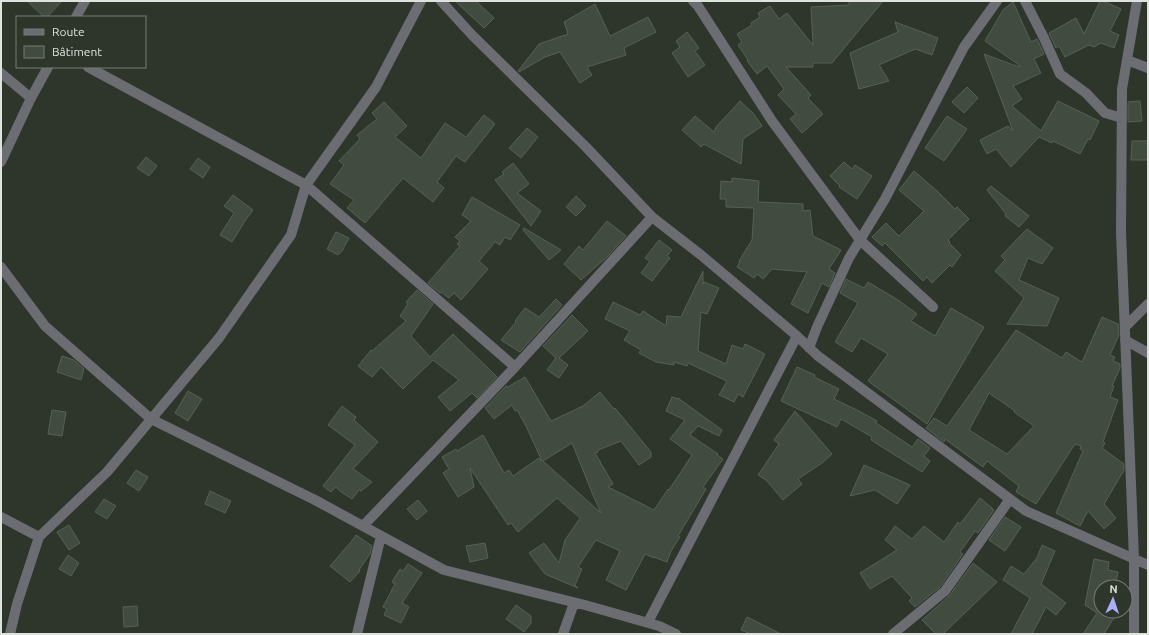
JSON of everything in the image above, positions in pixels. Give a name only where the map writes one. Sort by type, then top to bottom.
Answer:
[{"type":"street","points":[[77,16],[85,1]]},
{"type":"street","points":[[10,634],[17,604],[39,537],[107,472],[219,338],[291,235],[306,185],[376,87],[421,1]]},
{"type":"street","points":[[442,1],[472,35],[586,147],[652,217],[701,255],[797,336],[818,356],[1026,511],[1148,565]]},
{"type":"street","points":[[693,1],[698,6],[772,121],[860,240],[933,307]]},
{"type":"street","points":[[809,348],[817,327],[849,258],[910,152],[964,47],[997,1]]},
{"type":"street","points":[[1025,1],[1060,74],[1086,93],[1105,113],[1122,118]]},
{"type":"street","points":[[1134,634],[1134,559],[1121,232],[1122,89],[1137,1]]},
{"type":"street","points":[[1127,60],[1148,68]]},
{"type":"street","points":[[1,162],[31,98],[47,68]]},
{"type":"street","points":[[90,68],[306,185],[515,367]]},
{"type":"street","points":[[1,73],[31,98]]},
{"type":"street","points":[[362,526],[515,367],[652,217]]},
{"type":"street","points":[[1,268],[45,326],[151,419],[315,500],[444,570],[648,622],[676,634]]},
{"type":"street","points":[[1125,328],[1148,304]]},
{"type":"street","points":[[648,622],[797,336]]},
{"type":"street","points":[[1125,340],[1148,353]]},
{"type":"street","points":[[893,634],[945,591],[1010,499]]},
{"type":"street","points":[[1,517],[39,537]]},
{"type":"street","points":[[357,634],[381,536]]},
{"type":"street","points":[[563,634],[574,602]]},
{"type":"building","points":[[27,1],[62,1],[48,16],[43,16]]},
{"type":"building","points":[[455,1],[476,1],[494,18],[484,28]]},
{"type":"building","points":[[849,1],[883,1],[832,63],[813,63],[813,67],[786,67],[811,95],[808,98],[823,114],[802,133],[790,119],[796,114],[778,95],[784,89],[767,66],[757,74],[747,61],[748,60],[738,45],[742,42],[737,34],[752,25],[751,23],[760,17],[758,13],[770,6],[779,19],[787,13],[813,45],[811,7],[849,5]]},
{"type":"building","points":[[1100,1],[1121,9],[1110,31],[1119,35],[1114,48],[1101,43],[1094,47],[1089,45],[1065,57],[1059,46],[1056,48],[1049,33],[1076,18],[1084,34]]},
{"type":"building","points":[[1013,2],[1031,42],[1037,39],[1044,54],[1034,59],[1041,73],[1013,86],[1022,99],[1012,106],[1041,131],[1058,101],[1099,121],[1090,140],[1088,139],[1080,154],[1053,141],[1052,143],[1039,137],[1011,167],[996,149],[987,154],[980,140],[1008,126],[1013,131],[984,54],[1019,67],[1019,65],[985,41],[1003,10]]},
{"type":"building","points":[[595,4],[610,36],[648,17],[656,32],[624,48],[626,55],[587,67],[592,75],[580,83],[560,52],[545,57],[519,72],[518,71],[539,44],[568,34],[564,22]]},
{"type":"building","points":[[895,22],[938,38],[932,55],[915,49],[879,65],[889,81],[859,89],[850,53],[898,32]]},
{"type":"building","points":[[687,32],[699,48],[695,51],[705,65],[688,77],[672,53],[680,47],[676,41]]},
{"type":"building","points":[[967,87],[978,98],[964,113],[952,102]]},
{"type":"building","points":[[740,101],[754,114],[762,126],[743,139],[741,164],[704,144],[701,147],[682,130],[695,116],[714,132],[716,127]]},
{"type":"building","points":[[1140,101],[1142,121],[1128,122],[1128,102]]},
{"type":"building","points":[[384,102],[407,126],[395,137],[421,158],[445,123],[466,137],[484,115],[495,124],[465,162],[456,156],[437,182],[444,188],[433,202],[403,178],[365,223],[347,208],[354,200],[330,184],[344,165],[339,161],[360,139],[357,135],[377,119],[372,113]]},
{"type":"building","points":[[947,116],[967,129],[944,161],[925,148]]},
{"type":"building","points":[[527,128],[538,137],[521,158],[509,148]]},
{"type":"building","points":[[1132,141],[1148,141],[1148,160],[1131,160]]},
{"type":"building","points":[[146,157],[157,166],[149,176],[137,168]]},
{"type":"building","points":[[198,158],[210,167],[203,178],[190,169]]},
{"type":"building","points":[[844,162],[852,169],[855,165],[872,176],[857,199],[839,187],[840,186],[830,176]]},
{"type":"building","points":[[513,163],[529,184],[517,193],[541,211],[531,226],[495,180],[504,174],[502,172]]},
{"type":"building","points":[[914,171],[955,209],[957,207],[969,219],[948,240],[950,242],[949,243],[961,255],[952,267],[950,265],[932,283],[927,277],[923,281],[885,243],[882,246],[872,237],[886,223],[899,236],[924,211],[899,190]]},
{"type":"building","points":[[732,178],[759,181],[758,202],[803,204],[803,211],[810,210],[813,236],[841,250],[829,269],[835,273],[829,287],[822,283],[808,313],[791,304],[807,272],[772,269],[763,279],[757,274],[754,278],[737,267],[752,240],[754,208],[726,207],[726,199],[720,199],[721,181],[732,182]]},
{"type":"building","points":[[991,186],[1029,216],[1019,227],[1005,216],[1006,214],[987,190]]},
{"type":"building","points":[[233,195],[253,210],[232,242],[220,235],[234,213],[224,206]]},
{"type":"building","points":[[576,196],[586,206],[576,216],[566,207]]},
{"type":"building","points":[[472,197],[520,225],[510,240],[505,237],[500,245],[495,242],[479,261],[488,269],[461,300],[454,293],[449,298],[428,283],[460,246],[457,244],[460,241],[455,237],[471,221],[462,215]]},
{"type":"building","points":[[607,221],[626,236],[607,257],[581,280],[564,264],[579,246],[583,250]]},
{"type":"building","points":[[524,228],[561,250],[549,260],[523,230]]},
{"type":"building","points":[[1027,229],[1053,248],[1042,264],[1028,258],[1019,280],[1059,298],[1047,326],[1007,324],[1024,298],[995,271],[1005,260],[1001,256]]},
{"type":"building","points":[[336,232],[349,238],[338,255],[327,249]]},
{"type":"building","points":[[659,240],[672,250],[667,256],[670,258],[652,281],[641,273],[650,261],[645,258]]},
{"type":"building","points":[[703,271],[703,284],[704,282],[719,288],[707,314],[701,312],[698,351],[726,364],[732,345],[743,349],[745,344],[765,354],[743,397],[738,394],[734,402],[719,395],[727,381],[688,363],[687,366],[674,362],[674,365],[656,362],[639,353],[641,350],[624,340],[630,331],[605,319],[613,302],[640,315],[643,311],[666,326],[667,316],[681,317]]},
{"type":"building","points":[[846,279],[864,288],[868,282],[898,300],[917,314],[911,321],[935,336],[951,308],[984,327],[927,424],[868,381],[888,354],[861,338],[852,352],[835,342],[858,303],[840,293]]},
{"type":"building","points":[[417,290],[433,304],[411,336],[430,357],[453,334],[497,377],[477,398],[472,393],[450,411],[438,397],[459,380],[433,360],[403,389],[381,367],[372,377],[358,366],[371,350],[372,351],[406,321],[400,316],[408,304],[406,302]]},
{"type":"building","points":[[556,299],[562,305],[520,352],[501,340],[525,308],[539,317]]},
{"type":"building","points":[[572,315],[588,331],[559,358],[568,365],[559,378],[547,370],[556,358],[543,346]]},
{"type":"building","points":[[1102,317],[1118,324],[1119,335],[1110,355],[1115,357],[1113,361],[1120,364],[1120,368],[1112,386],[1114,386],[1110,397],[1118,400],[1103,442],[1105,443],[1102,448],[1124,464],[1124,470],[1104,504],[1116,518],[1104,529],[1088,511],[1080,526],[1056,513],[1083,451],[1080,449],[1081,446],[1075,444],[1036,504],[1016,492],[1019,486],[987,461],[983,467],[945,439],[944,442],[926,428],[934,418],[947,426],[1016,330],[1062,358],[1066,352],[1082,362]],"holes":[[[989,393],[1015,411],[1014,412],[1034,426],[1007,454],[969,430]]]},
{"type":"building","points":[[62,356],[74,360],[84,369],[81,380],[57,372]]},
{"type":"building","points":[[797,367],[815,375],[814,377],[839,389],[834,399],[877,421],[876,423],[912,447],[918,439],[930,448],[924,456],[930,461],[922,472],[871,440],[872,437],[841,419],[837,427],[781,401]]},
{"type":"building","points":[[525,377],[551,421],[583,406],[600,392],[651,452],[651,457],[639,465],[621,441],[598,450],[598,452],[595,453],[613,484],[608,487],[654,510],[692,455],[670,439],[685,420],[666,411],[672,397],[678,398],[722,430],[719,436],[698,426],[690,435],[723,459],[703,487],[706,489],[678,536],[680,537],[671,551],[667,562],[645,554],[626,590],[606,580],[620,551],[596,540],[578,567],[582,569],[575,585],[578,588],[545,574],[529,553],[544,543],[559,563],[565,540],[580,518],[557,498],[518,532],[511,523],[508,525],[470,468],[474,487],[458,497],[443,473],[449,469],[442,457],[456,449],[457,451],[483,435],[504,473],[509,470],[513,476],[539,458],[542,461],[526,426],[517,410],[515,411],[512,405],[494,419],[485,408],[506,386],[508,387]],"holes":[[[572,443],[601,513],[543,461]]]},
{"type":"building","points":[[188,391],[202,399],[188,421],[175,413]]},
{"type":"building","points":[[342,406],[356,417],[354,420],[378,442],[353,469],[372,482],[361,491],[359,490],[352,499],[336,487],[331,492],[323,486],[355,445],[328,425]]},
{"type":"building","points":[[52,410],[66,412],[62,436],[48,434]]},
{"type":"building","points":[[795,411],[832,454],[822,463],[798,479],[802,484],[783,500],[766,480],[758,475],[779,444],[774,440]]},
{"type":"building","points":[[864,465],[910,485],[897,504],[875,490],[850,496]]},
{"type":"building","points":[[136,470],[148,477],[139,491],[127,483]]},
{"type":"building","points":[[210,491],[231,501],[225,513],[205,504]]},
{"type":"building","points":[[980,498],[994,510],[978,533],[975,531],[960,552],[963,554],[940,587],[915,607],[909,601],[912,598],[892,576],[870,589],[860,573],[897,550],[885,540],[895,526],[912,539],[924,526],[944,542],[958,522],[960,524]]},
{"type":"building","points":[[104,499],[116,506],[107,519],[95,512]]},
{"type":"building","points":[[418,500],[427,511],[417,520],[407,509]]},
{"type":"building","points":[[1005,517],[1021,527],[1005,551],[989,540]]},
{"type":"building","points":[[69,525],[80,543],[69,550],[57,532]]},
{"type":"building","points":[[356,535],[372,546],[370,554],[359,570],[360,571],[350,582],[330,566]]},
{"type":"building","points":[[485,543],[488,558],[470,562],[466,546]]},
{"type":"building","points":[[1042,545],[1055,551],[1041,584],[1066,603],[1056,615],[1046,607],[1032,634],[1011,634],[1030,598],[1003,580],[1011,566],[1024,574],[1037,558]]},
{"type":"building","points":[[68,555],[79,563],[71,576],[59,569]]},
{"type":"building","points":[[1094,559],[1109,562],[1108,570],[1118,572],[1117,579],[1093,579],[1093,610],[1085,605]]},
{"type":"building","points":[[973,563],[997,582],[943,634],[936,634],[922,620],[950,595]]},
{"type":"building","points":[[408,564],[422,573],[402,603],[409,607],[401,623],[384,615],[387,609],[383,607],[395,584],[392,582],[400,569],[403,571]]},
{"type":"building","points":[[516,605],[531,616],[531,623],[524,632],[506,619]]},
{"type":"building","points":[[137,606],[138,626],[124,627],[123,607]]},
{"type":"building","points":[[747,617],[781,634],[751,634],[741,630]]},
{"type":"building","points":[[1093,619],[1113,619],[1104,634],[1083,634]]}]
